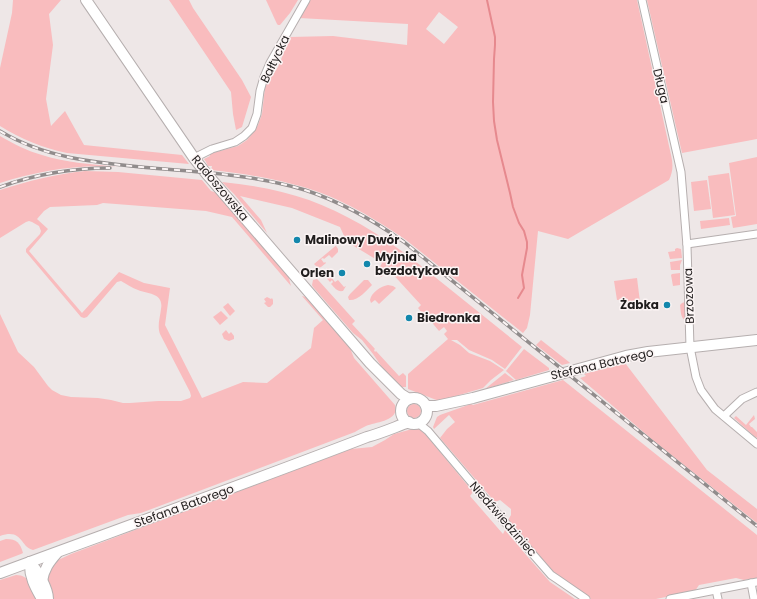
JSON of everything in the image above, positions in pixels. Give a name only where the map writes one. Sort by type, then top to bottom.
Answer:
[{"type":"street","name":"Radoszowska","points":[[86,0],[194,158],[415,416],[424,403],[418,399],[409,399],[401,394],[370,363]]},
{"type":"street","name":"Bałtycka","points":[[194,158],[212,149],[235,142],[252,128],[257,114],[260,91],[264,77],[306,0]]},
{"type":"street","name":"Długa","points":[[642,0],[681,172]]},
{"type":"street","name":"Brzozowa","points":[[681,172],[687,244],[690,347],[698,385],[711,404],[757,444]]},
{"type":"street","points":[[687,244],[757,234]]},
{"type":"street","name":"Stefana Batorego","points":[[0,573],[136,524],[367,437],[395,422],[415,416],[436,406],[473,398],[626,356],[648,352],[757,340]]},
{"type":"street","points":[[724,416],[742,399],[757,392]]},
{"type":"street","points":[[409,399],[405,402],[415,416]]},
{"type":"street","name":"Niedźwiedziniec","points":[[415,416],[551,575],[586,599]]},
{"type":"street","points":[[42,580],[47,564],[57,552]]},
{"type":"street","points":[[30,562],[42,580],[48,595],[48,599]]},
{"type":"street","points":[[30,562],[31,577],[42,599]]},
{"type":"street","points":[[670,599],[681,598],[754,582],[754,599]]},
{"type":"street","points":[[716,590],[718,599]]},
{"type":"shaded area","points":[[13,0],[61,0],[49,14],[53,45],[46,99],[51,126],[65,111],[84,145],[182,155],[189,164],[67,153],[32,142],[0,126],[0,68],[12,13]]},
{"type":"shaded area","points":[[169,0],[189,0],[242,80],[251,97],[242,127],[236,130],[231,92]]},
{"type":"shaded area","points":[[266,0],[298,0],[290,13],[280,25],[278,25]]},
{"type":"shaded area","points":[[309,0],[637,0],[672,159],[671,176],[669,180],[568,239],[538,231],[530,315],[527,328],[523,333],[406,240],[366,214],[308,188],[262,177],[211,170],[212,166],[208,166],[204,159],[210,156],[209,154],[238,146],[247,140],[258,125],[262,114],[265,87],[278,67],[290,37],[333,36],[407,45],[408,24],[299,18]],"holes":[[[439,12],[458,27],[444,44],[426,29]]]},
{"type":"shaded area","points":[[647,0],[757,0],[757,139],[682,153]]},
{"type":"shaded area","points":[[0,136],[26,149],[51,158],[118,167],[103,166],[58,169],[0,183]]},
{"type":"shaded area","points":[[757,157],[757,224],[733,228],[731,217],[736,216],[729,163]]},
{"type":"shaded area","points":[[85,171],[118,172],[202,180],[211,191],[217,193],[288,275],[291,286],[232,217],[206,211],[103,203],[97,205],[50,207],[37,219],[48,229],[29,251],[82,313],[119,272],[144,283],[170,288],[165,325],[202,398],[243,382],[267,383],[311,348],[314,328],[323,320],[302,296],[306,297],[349,345],[354,358],[395,405],[396,410],[391,418],[366,426],[355,432],[141,513],[128,515],[33,550],[13,534],[0,536],[0,314],[18,352],[34,367],[52,390],[61,395],[98,398],[123,403],[181,401],[190,398],[191,396],[159,331],[161,304],[158,297],[136,289],[121,281],[117,282],[87,317],[81,317],[26,252],[26,249],[40,234],[41,231],[39,226],[29,221],[0,238],[0,190],[42,178]]},
{"type":"shaded area","points":[[729,173],[735,215],[713,218],[708,176]]},
{"type":"shaded area","points":[[707,180],[711,209],[694,211],[691,182]]},
{"type":"shaded area","points":[[222,182],[255,186],[288,193],[322,205],[349,218],[374,232],[410,257],[522,347],[505,369],[492,360],[469,350],[457,340],[451,340],[460,345],[469,353],[490,361],[504,370],[483,388],[439,401],[408,389],[408,374],[448,339],[444,334],[447,331],[444,327],[439,331],[429,319],[428,320],[418,308],[421,305],[389,270],[381,277],[379,275],[378,271],[382,263],[344,240],[336,246],[338,252],[332,258],[329,255],[324,259],[321,259],[324,263],[326,263],[318,268],[314,264],[345,238],[340,227],[292,208],[240,196],[261,220],[267,233]]},
{"type":"shaded area","points":[[729,218],[730,225],[701,229],[700,221]]},
{"type":"shaded area","points":[[677,248],[681,249],[682,258],[670,259],[668,252],[675,251]]},
{"type":"shaded area","points":[[682,260],[680,270],[671,270],[670,262]]},
{"type":"shaded area","points":[[328,268],[326,271],[328,273],[331,271],[334,275],[331,277],[335,282],[338,280],[344,287],[346,286],[343,291],[336,289],[331,284],[333,282],[332,280],[330,282],[323,274]]},
{"type":"shaded area","points":[[680,273],[680,285],[673,286],[671,275]]},
{"type":"shaded area","points":[[637,278],[640,302],[627,304],[626,299],[617,300],[614,281]]},
{"type":"shaded area","points":[[317,279],[355,321],[352,324],[375,349],[375,352],[376,351],[399,376],[403,373],[406,376],[406,387],[400,387],[388,376],[362,340],[353,333],[313,287],[313,280]]},
{"type":"shaded area","points":[[364,280],[368,280],[372,285],[356,299],[349,300],[348,297],[350,294]]},
{"type":"shaded area","points":[[388,285],[396,288],[379,304],[375,300],[371,303],[370,300],[374,292],[379,288]]},
{"type":"shaded area","points":[[267,297],[272,298],[273,300],[273,304],[270,307],[264,303],[266,302],[264,299]]},
{"type":"shaded area","points":[[685,302],[687,321],[682,317],[680,305]]},
{"type":"shaded area","points":[[228,303],[235,311],[230,316],[223,307]]},
{"type":"shaded area","points":[[221,311],[228,318],[220,325],[213,317]]},
{"type":"shaded area","points":[[226,330],[229,334],[231,332],[234,339],[229,341],[224,339],[222,334]]},
{"type":"shaded area","points":[[541,340],[570,363],[562,365],[536,345]]},
{"type":"shaded area","points":[[524,349],[549,368],[549,370],[516,380],[506,371]]},
{"type":"shaded area","points":[[625,363],[707,470],[757,509],[757,523],[654,441],[580,378],[586,376],[584,374]]},
{"type":"shaded area","points":[[505,373],[514,380],[485,389]]},
{"type":"shaded area","points":[[563,380],[757,535],[757,578],[744,580],[736,578],[699,585],[695,591],[656,599],[591,599],[559,577],[548,566],[508,520],[511,515],[511,509],[500,500],[495,502],[440,438],[455,422],[449,415],[434,429],[433,427],[437,417],[440,415],[471,404],[473,405]]},
{"type":"shaded area","points":[[414,404],[419,406],[421,411],[419,416],[414,418],[409,416],[407,411],[409,406]]},
{"type":"shaded area","points":[[754,415],[755,419],[749,424],[757,432],[756,438],[734,418],[736,416],[746,425]]},
{"type":"shaded area","points":[[416,428],[421,429],[473,492],[470,496],[503,534],[505,530],[550,582],[575,599],[53,599],[47,578],[48,573],[56,561],[71,554],[351,449],[372,447],[394,434]]},
{"type":"shaded area","points":[[6,539],[18,542],[23,553],[0,562],[0,541]]},
{"type":"shaded area","points":[[16,575],[25,577],[28,580],[39,599],[0,599],[0,580]]},
{"type":"waterway","points":[[487,0],[495,37],[493,102],[497,140],[513,207],[519,223],[524,231],[527,242],[522,275],[524,288],[518,298]]},
{"type":"railway","points":[[0,131],[36,148],[73,158],[112,164],[229,175],[286,185],[305,190],[331,200],[356,212],[381,226],[404,242],[757,526]]},
{"type":"railway","points":[[0,187],[41,175],[82,169],[110,168]]},
{"type":"place","name":"Malinowy Dwór","points":[[297,240]]},
{"type":"place","name":"Myjnia bezdotykowa","points":[[367,264]]},
{"type":"place","name":"Orlen","points":[[342,273]]},
{"type":"place","name":"Żabka","points":[[667,305]]},
{"type":"place","name":"Biedronka","points":[[409,318]]}]
